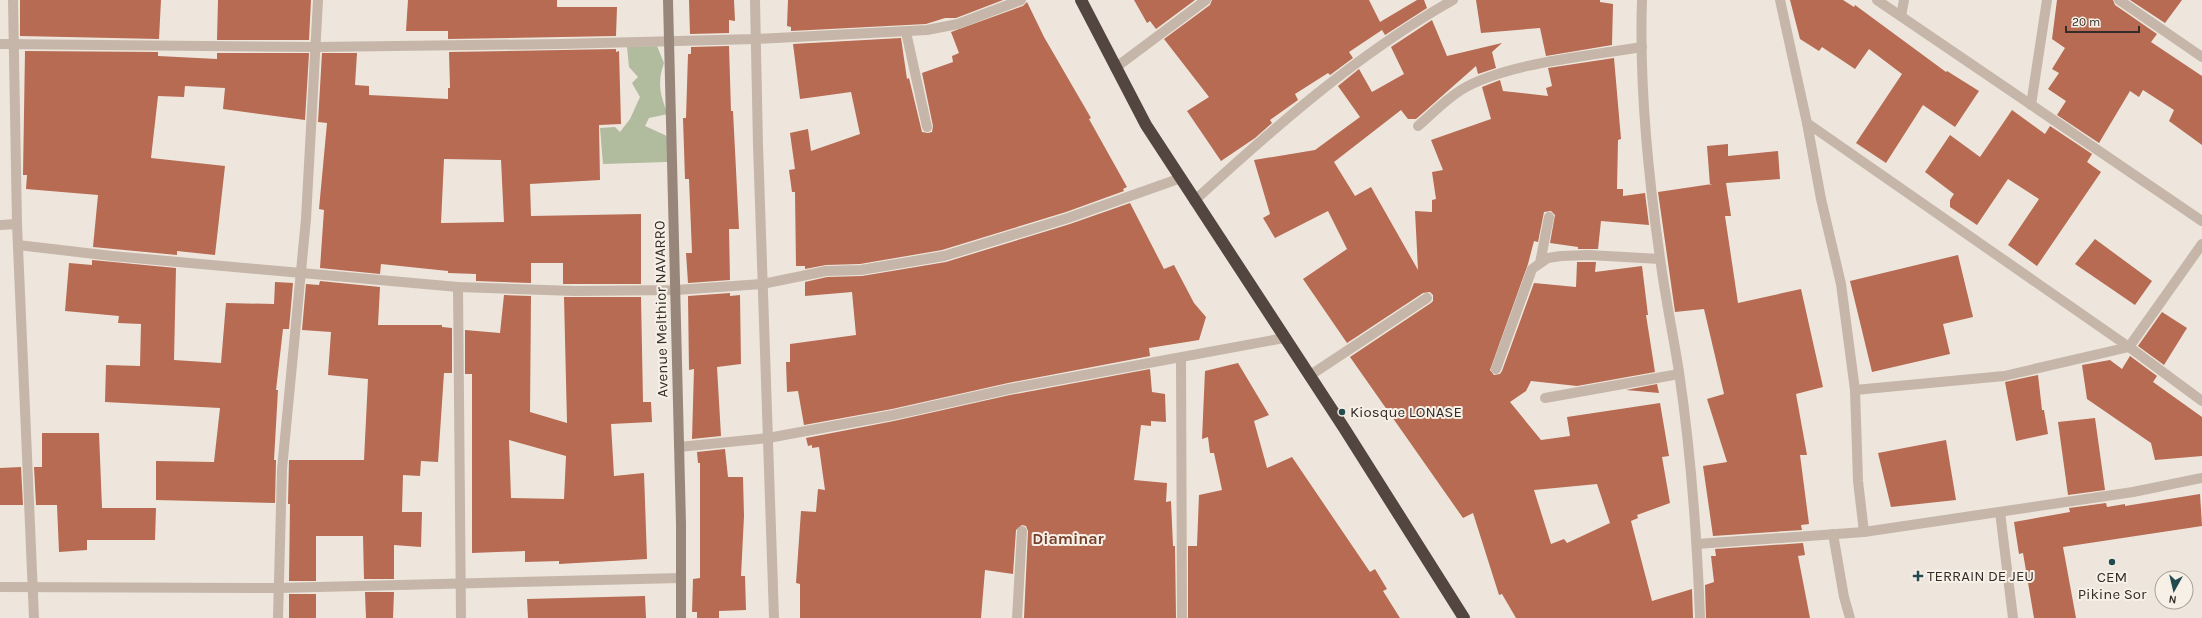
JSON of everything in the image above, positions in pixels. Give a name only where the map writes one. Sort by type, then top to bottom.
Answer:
[{"type":"highway","points":[[1081,0],[1115,68],[1146,125],[1464,618]]},
{"type":"street","points":[[13,0],[17,224],[34,618]]},
{"type":"street","points":[[278,618],[282,469],[301,273],[317,47],[318,0]]},
{"type":"street","name":"Avenue Melthior NAVARRO","points":[[668,0],[676,290],[681,618]]},
{"type":"street","points":[[755,0],[762,284],[774,618]]},
{"type":"street","points":[[0,44],[317,47],[560,44],[668,40],[756,39],[906,32],[958,24],[1021,0]]},
{"type":"street","points":[[1115,68],[1206,0]]},
{"type":"street","points":[[1194,201],[1276,126],[1365,55],[1414,22],[1453,0]]},
{"type":"street","points":[[1642,0],[1642,47],[1648,152],[1660,259],[1679,374],[1697,544],[1700,618]]},
{"type":"street","points":[[1780,0],[1821,199],[1841,284],[1855,390],[1858,481],[1864,532]]},
{"type":"street","points":[[1877,0],[2202,221]]},
{"type":"street","points":[[1901,16],[1904,0]]},
{"type":"street","points":[[2031,105],[2047,0]]},
{"type":"street","points":[[2119,0],[2202,57]]},
{"type":"street","points":[[906,32],[927,127]]},
{"type":"street","points":[[1418,126],[1460,91],[1482,80],[1523,68],[1642,47]]},
{"type":"street","points":[[1806,123],[2129,347],[2202,401]]},
{"type":"street","points":[[18,245],[112,256],[458,287],[575,291],[676,290],[762,284],[826,271],[861,270],[944,256],[1068,218],[1181,178]]},
{"type":"street","points":[[1540,263],[1549,217]]},
{"type":"street","points":[[0,224],[17,224]]},
{"type":"street","points":[[1855,390],[2004,376],[2129,347],[2202,244]]},
{"type":"street","points":[[1496,369],[1532,268],[1548,258],[1561,256],[1660,259]]},
{"type":"street","points":[[458,287],[461,618]]},
{"type":"street","points":[[1309,376],[1427,298]]},
{"type":"street","points":[[679,447],[768,438],[893,415],[1009,389],[1284,338]]},
{"type":"street","points":[[1181,358],[1182,618]]},
{"type":"street","points":[[1545,398],[1679,374]]},
{"type":"street","points":[[1697,544],[1864,532],[2133,492],[2202,478]]},
{"type":"street","points":[[2000,512],[2013,618]]},
{"type":"street","points":[[1017,618],[1022,531]]},
{"type":"street","points":[[1832,534],[1844,597],[1850,618]]},
{"type":"street","points":[[0,587],[278,588],[681,578]]},
{"type":"green space","points":[[657,46],[664,63],[660,89],[668,114],[649,118],[645,126],[667,136],[667,162],[603,164],[600,128],[615,127],[620,132],[630,119],[640,97],[632,83],[638,77],[629,67],[627,47]]},
{"type":"building","points":[[20,0],[161,0],[159,39],[20,36]]},
{"type":"building","points":[[218,0],[311,0],[309,40],[217,40]]},
{"type":"building","points":[[408,0],[557,0],[557,7],[617,7],[616,36],[448,39],[448,31],[406,31]]},
{"type":"building","points":[[689,0],[734,0],[735,21],[729,20],[729,33],[690,34]]},
{"type":"building","points":[[788,0],[1003,0],[956,18],[945,18],[926,24],[791,31],[791,27],[787,26]]},
{"type":"building","points":[[1134,0],[1195,0],[1156,29],[1150,21],[1147,23]]},
{"type":"building","points":[[1212,0],[1369,0],[1380,22],[1417,0],[1424,0],[1427,8],[1385,35],[1382,30],[1349,52],[1353,58],[1330,75],[1328,73],[1295,94],[1298,100],[1270,120],[1272,123],[1255,138],[1221,161],[1187,111],[1209,97],[1164,39],[1210,5]]},
{"type":"building","points":[[1476,0],[1600,0],[1600,2],[1613,4],[1612,45],[1546,56],[1540,28],[1481,33]]},
{"type":"building","points":[[1790,0],[1843,0],[1854,7],[1855,5],[1946,72],[1947,71],[1979,91],[1955,127],[1923,105],[1886,163],[1856,143],[1902,74],[1869,49],[1855,69],[1822,47],[1819,51],[1800,39]]},
{"type":"building","points":[[2057,0],[2113,0],[2115,5],[2157,34],[2151,42],[2202,76],[2202,145],[2169,121],[2174,110],[2143,90],[2139,97],[2130,91],[2099,143],[2057,115],[2066,101],[2048,89],[2059,73],[2052,69],[2065,48],[2052,39]]},
{"type":"building","points":[[2130,0],[2182,0],[2165,23]]},
{"type":"building","points":[[1027,2],[1044,37],[1091,118],[1089,119],[1127,187],[1123,189],[1124,191],[1066,212],[942,250],[860,264],[826,265],[805,269],[805,266],[796,266],[795,192],[792,192],[789,170],[795,169],[790,133],[808,129],[811,151],[860,134],[851,92],[800,99],[793,44],[901,38],[907,79],[909,78],[922,132],[928,133],[932,132],[933,126],[922,73],[953,62],[952,56],[959,53],[951,32],[1023,6]]},
{"type":"building","points":[[1432,20],[1447,56],[1502,43],[1492,52],[1496,68],[1478,74],[1476,66],[1416,119],[1408,119],[1401,110],[1334,162],[1355,196],[1371,187],[1418,270],[1415,211],[1432,212],[1432,200],[1436,199],[1432,172],[1443,170],[1431,140],[1491,119],[1482,87],[1500,80],[1503,91],[1548,96],[1546,88],[1552,86],[1548,68],[1614,58],[1621,139],[1618,140],[1617,189],[1623,189],[1623,196],[1645,193],[1649,225],[1601,221],[1598,249],[1578,249],[1578,247],[1550,243],[1555,215],[1551,211],[1544,212],[1538,242],[1534,241],[1528,264],[1490,370],[1494,375],[1500,374],[1502,371],[1534,283],[1576,287],[1577,262],[1596,262],[1595,272],[1642,266],[1648,315],[1646,315],[1655,372],[1577,386],[1531,381],[1526,391],[1510,402],[1541,440],[1570,436],[1567,417],[1660,403],[1669,456],[1662,457],[1670,503],[1637,515],[1638,518],[1631,521],[1652,601],[1692,589],[1693,618],[1516,618],[1502,594],[1499,595],[1473,513],[1463,518],[1350,357],[1431,303],[1433,301],[1433,295],[1430,292],[1423,293],[1347,343],[1303,279],[1347,249],[1328,211],[1275,238],[1263,218],[1270,214],[1254,160],[1315,150],[1360,117],[1338,86],[1359,69],[1372,92],[1404,74],[1391,47]],"holes":[[[1597,484],[1610,523],[1567,543],[1564,539],[1551,544],[1534,490]]]},
{"type":"building","points":[[729,46],[731,111],[733,111],[739,229],[729,229],[730,280],[688,283],[686,253],[692,253],[689,179],[685,179],[683,118],[686,118],[688,54],[691,54],[691,47]]},
{"type":"building","points":[[616,49],[616,52],[619,51],[621,124],[599,125],[600,180],[530,184],[531,216],[641,214],[641,284],[563,284],[563,263],[531,263],[531,283],[476,281],[476,274],[448,273],[448,271],[381,264],[380,274],[320,268],[324,210],[319,209],[327,123],[318,122],[322,53],[357,53],[355,85],[369,86],[369,95],[448,99],[448,88],[450,88],[449,52]],"holes":[[[444,159],[501,160],[504,222],[441,223]]]},
{"type":"building","points":[[25,51],[158,52],[158,56],[217,59],[217,53],[309,53],[305,120],[223,109],[225,88],[185,86],[184,97],[158,96],[151,158],[225,166],[215,255],[177,251],[177,255],[93,247],[98,195],[26,189],[27,175],[23,175]]},
{"type":"building","points":[[2012,110],[2045,134],[2050,126],[2092,154],[2087,162],[2101,172],[2037,266],[2008,245],[2039,199],[2008,179],[1977,225],[1950,207],[1950,200],[1954,194],[1925,172],[1950,135],[1980,157]]},
{"type":"building","points":[[1728,144],[1728,156],[1778,151],[1780,179],[1726,183],[1731,216],[1725,216],[1738,303],[1801,289],[1823,387],[1796,394],[1807,455],[1800,455],[1809,524],[1801,525],[1802,530],[1713,536],[1703,466],[1727,462],[1707,399],[1724,394],[1704,309],[1675,312],[1658,192],[1710,184],[1707,146]]},
{"type":"building","points":[[1130,203],[1164,269],[1174,265],[1194,303],[1206,317],[1199,340],[1149,348],[1150,356],[1008,383],[892,409],[804,425],[798,391],[787,392],[786,362],[790,362],[790,344],[856,335],[852,292],[805,296],[805,282],[827,277],[862,276],[946,262],[1070,224]]},
{"type":"building","points":[[2095,239],[2152,281],[2135,305],[2075,264]]},
{"type":"building","points":[[1958,255],[1973,317],[1943,324],[1950,354],[1872,372],[1850,281]]},
{"type":"building","points":[[92,260],[176,268],[174,360],[221,363],[226,303],[274,304],[275,282],[293,283],[289,329],[283,329],[276,390],[278,390],[274,460],[276,460],[275,503],[156,500],[156,461],[214,462],[220,408],[105,402],[106,365],[140,366],[141,324],[118,323],[119,316],[65,311],[69,263],[92,265]]},
{"type":"building","points":[[320,281],[380,287],[378,325],[442,325],[442,327],[452,328],[452,373],[444,373],[438,462],[421,461],[420,476],[403,475],[402,512],[422,512],[421,547],[394,545],[394,579],[364,579],[363,536],[316,536],[316,581],[289,581],[289,460],[364,460],[368,379],[328,375],[331,332],[302,330],[306,284],[319,285]]},
{"type":"building","points":[[730,293],[730,296],[740,295],[741,364],[717,367],[721,436],[692,439],[694,369],[689,370],[688,296]]},
{"type":"building","points":[[504,295],[531,296],[530,412],[567,423],[564,297],[641,297],[643,402],[651,402],[652,422],[611,424],[614,476],[644,473],[647,559],[559,564],[559,561],[525,562],[525,551],[472,553],[472,374],[465,374],[465,330],[500,333]],"holes":[[[509,440],[566,456],[564,499],[511,498]]]},
{"type":"building","points":[[2162,312],[2187,328],[2164,365],[2138,346]]},
{"type":"building","points":[[2130,356],[2157,376],[2153,382],[2202,417],[2202,456],[2155,460],[2151,443],[2087,399],[2082,365],[2110,360],[2122,369]]},
{"type":"building","points":[[1238,363],[1269,415],[1254,421],[1267,468],[1292,457],[1370,572],[1375,569],[1387,589],[1383,591],[1400,618],[1188,618],[1188,546],[1197,546],[1199,495],[1222,490],[1214,453],[1210,453],[1208,437],[1202,439],[1205,371]]},
{"type":"building","points":[[1150,369],[1152,392],[1165,394],[1166,422],[1151,421],[1151,426],[1141,425],[1134,480],[1167,483],[1166,502],[1171,501],[1173,546],[1175,546],[1176,618],[1024,618],[1028,531],[1026,526],[1022,525],[1016,530],[1013,574],[985,570],[981,618],[800,618],[800,584],[796,583],[801,511],[816,512],[818,489],[825,490],[819,447],[812,448],[812,445],[808,446],[806,438],[894,421],[1010,395]]},
{"type":"building","points":[[2038,375],[2042,410],[2044,410],[2048,434],[2016,441],[2005,382]]},
{"type":"building","points":[[1657,384],[1659,393],[1626,390]]},
{"type":"building","points":[[2095,418],[2105,490],[2068,495],[2058,422]]},
{"type":"building","points":[[42,433],[99,433],[102,508],[156,508],[155,540],[87,540],[87,550],[59,552],[57,505],[36,505],[34,467],[42,467]]},
{"type":"building","points":[[1946,440],[1956,500],[1891,507],[1878,453]]},
{"type":"building","points":[[725,449],[728,477],[743,477],[744,516],[741,576],[745,576],[746,610],[719,611],[719,618],[697,618],[697,612],[692,612],[693,579],[700,578],[700,463],[698,463],[697,452]]},
{"type":"building","points":[[21,467],[23,505],[0,505],[0,468]]},
{"type":"building","points":[[2200,494],[2202,526],[2063,547],[2076,618],[2034,618],[2023,553],[2019,554],[2014,522],[2070,512],[2069,508],[2106,503],[2107,507],[2125,504],[2125,506]]},
{"type":"building","points":[[1803,543],[1805,555],[1798,556],[1810,618],[1706,618],[1705,585],[1714,582],[1711,556],[1716,556],[1715,549]]},
{"type":"building","points":[[365,592],[394,592],[393,618],[366,618]]},
{"type":"building","points":[[289,594],[316,594],[316,618],[289,618]]},
{"type":"building","points":[[645,596],[646,618],[528,618],[527,599]]},
{"type":"place","name":"Kiosque LONASE","points":[[1342,412]]},
{"type":"place","name":"CEM Pikine Sor","points":[[2112,562]]},
{"type":"place","name":"TERRAIN DE JEU","points":[[1918,576]]},
{"type":"district","name":"Diaminar","points":[[1068,538]]}]
